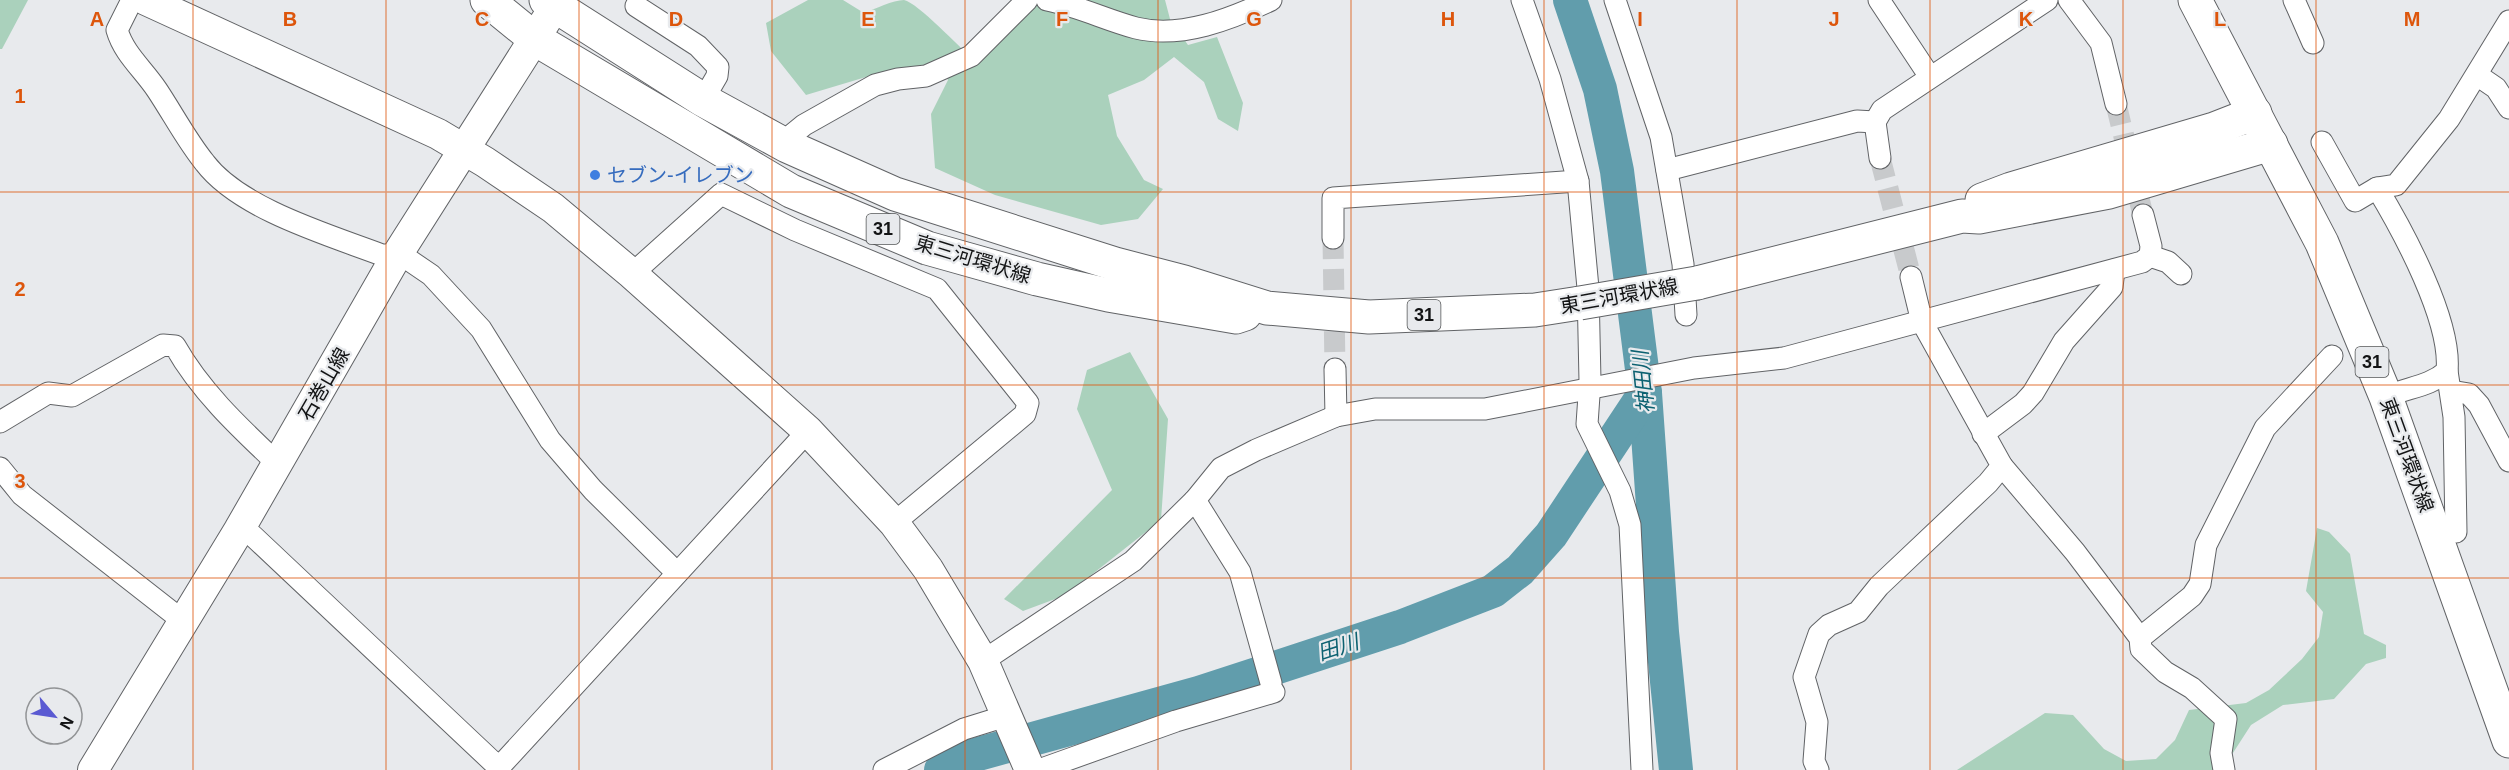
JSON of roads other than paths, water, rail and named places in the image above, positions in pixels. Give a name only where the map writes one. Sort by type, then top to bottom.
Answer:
[{"type":"main road","name":"東三河環状線","points":[[487,0],[535,39],[791,191],[927,248],[1038,279],[1108,295],[1236,317],[1267,308]]},
{"type":"main road","name":"東三河環状線","points":[[2195,0],[2322,243],[2386,397],[2509,741]]},
{"type":"main road","name":"東三河環状線","points":[[553,2],[703,100],[787,146],[895,194],[1115,264],[1184,282],[1267,308],[1379,316],[1535,310],[1580,303],[1697,283],[1962,216],[1979,217],[2109,192],[2271,144]]},
{"type":"main road","name":"東三河環状線","points":[[1962,216],[1978,202],[2011,189],[2214,129],[2255,113]]},
{"type":"street","points":[[132,0],[117,30],[122,46],[155,86],[205,164],[224,182],[266,208],[382,255],[397,255],[409,260],[430,275],[481,329],[550,440],[593,490],[677,573]]},
{"type":"street","points":[[146,0],[366,100],[463,149],[553,208],[632,274],[808,431],[894,523],[928,568],[983,661],[1007,718],[1031,766],[1176,722],[1273,688],[1240,572],[1195,500]]},
{"type":"street","points":[[787,146],[793,134],[804,125],[875,85],[898,79],[926,76],[971,56],[1027,0]]},
{"type":"street","points":[[1047,0],[1137,28],[1157,31],[1183,30],[1239,15],[1271,0]]},
{"type":"street","points":[[1522,0],[1550,80],[1578,181],[1588,288],[1587,424],[1613,473],[1630,525],[1642,770]]},
{"type":"street","points":[[1615,0],[1661,138],[1683,264],[1686,315]]},
{"type":"street","points":[[1879,0],[1930,77]]},
{"type":"street","points":[[1880,158],[1875,122],[1882,110],[2047,0]]},
{"type":"street","points":[[2069,0],[2101,43],[2116,104]]},
{"type":"street","points":[[2294,0],[2313,43]]},
{"type":"street","name":"石巻山線","points":[[93,770],[278,464],[397,255],[535,39],[553,2]]},
{"type":"street","points":[[636,6],[698,46],[718,67],[717,76],[703,100]]},
{"type":"street","points":[[2322,142],[2355,201],[2377,188],[2396,185],[2449,119],[2509,21]]},
{"type":"street","points":[[2477,75],[2496,88],[2509,108]]},
{"type":"street","points":[[1667,170],[1857,121],[1875,122]]},
{"type":"street","points":[[1333,238],[1333,198],[1578,181]]},
{"type":"street","points":[[2377,188],[2401,232],[2444,332],[2449,356],[2449,381],[2454,417],[2456,532]]},
{"type":"street","points":[[632,274],[721,194],[795,230],[937,289],[1028,403],[1025,414],[894,523]]},
{"type":"street","points":[[983,661],[1133,561],[1195,500],[1221,468],[1256,450],[1336,416],[1375,409],[1485,409],[1694,368],[1784,357],[2142,262],[2150,256],[2151,246],[2144,215]]},
{"type":"street","points":[[2150,256],[2168,262],[2181,274]]},
{"type":"street","points":[[1983,434],[2023,404],[2033,393],[2064,341],[2112,287],[2114,270]]},
{"type":"street","points":[[1911,277],[1922,322],[2002,466],[2075,552],[2140,638],[2140,649],[2165,672],[2192,688],[2226,719],[2221,753],[2224,770]]},
{"type":"street","points":[[0,422],[48,393],[72,396],[163,345],[175,346],[229,418],[278,464]]},
{"type":"street","points":[[2140,638],[2192,596],[2200,584],[2206,545],[2265,428],[2332,357]]},
{"type":"street","points":[[1335,369],[1336,416]]},
{"type":"street","points":[[2386,397],[2436,381],[2449,381],[2469,394],[2480,405],[2509,462]]},
{"type":"street","points":[[239,530],[253,536],[495,764],[504,762],[808,431]]},
{"type":"street","points":[[1818,770],[1815,761],[1817,722],[1804,676],[1819,633],[1829,625],[1858,612],[1879,586],[1988,483],[2002,466]]},
{"type":"street","points":[[0,468],[22,495],[183,621]]},
{"type":"street","points":[[884,770],[964,729],[1007,718]]},
{"type":"waterway","name":"神田川","points":[[1570,0],[1600,89],[1617,171],[1645,393],[1662,632],[1676,770]]},
{"type":"waterway","name":"田川","points":[[941,770],[971,756],[1199,693],[1400,627],[1493,591],[1520,570],[1551,535],[1645,393]]},
{"type":"tunnel","points":[[2116,104],[2143,215]]},
{"type":"tunnel","points":[[1880,158],[1911,277]]},
{"type":"tunnel","points":[[1333,238],[1335,369]]},
{"type":"place","name":"セブン-イレブン","points":[[595,175]]}]
